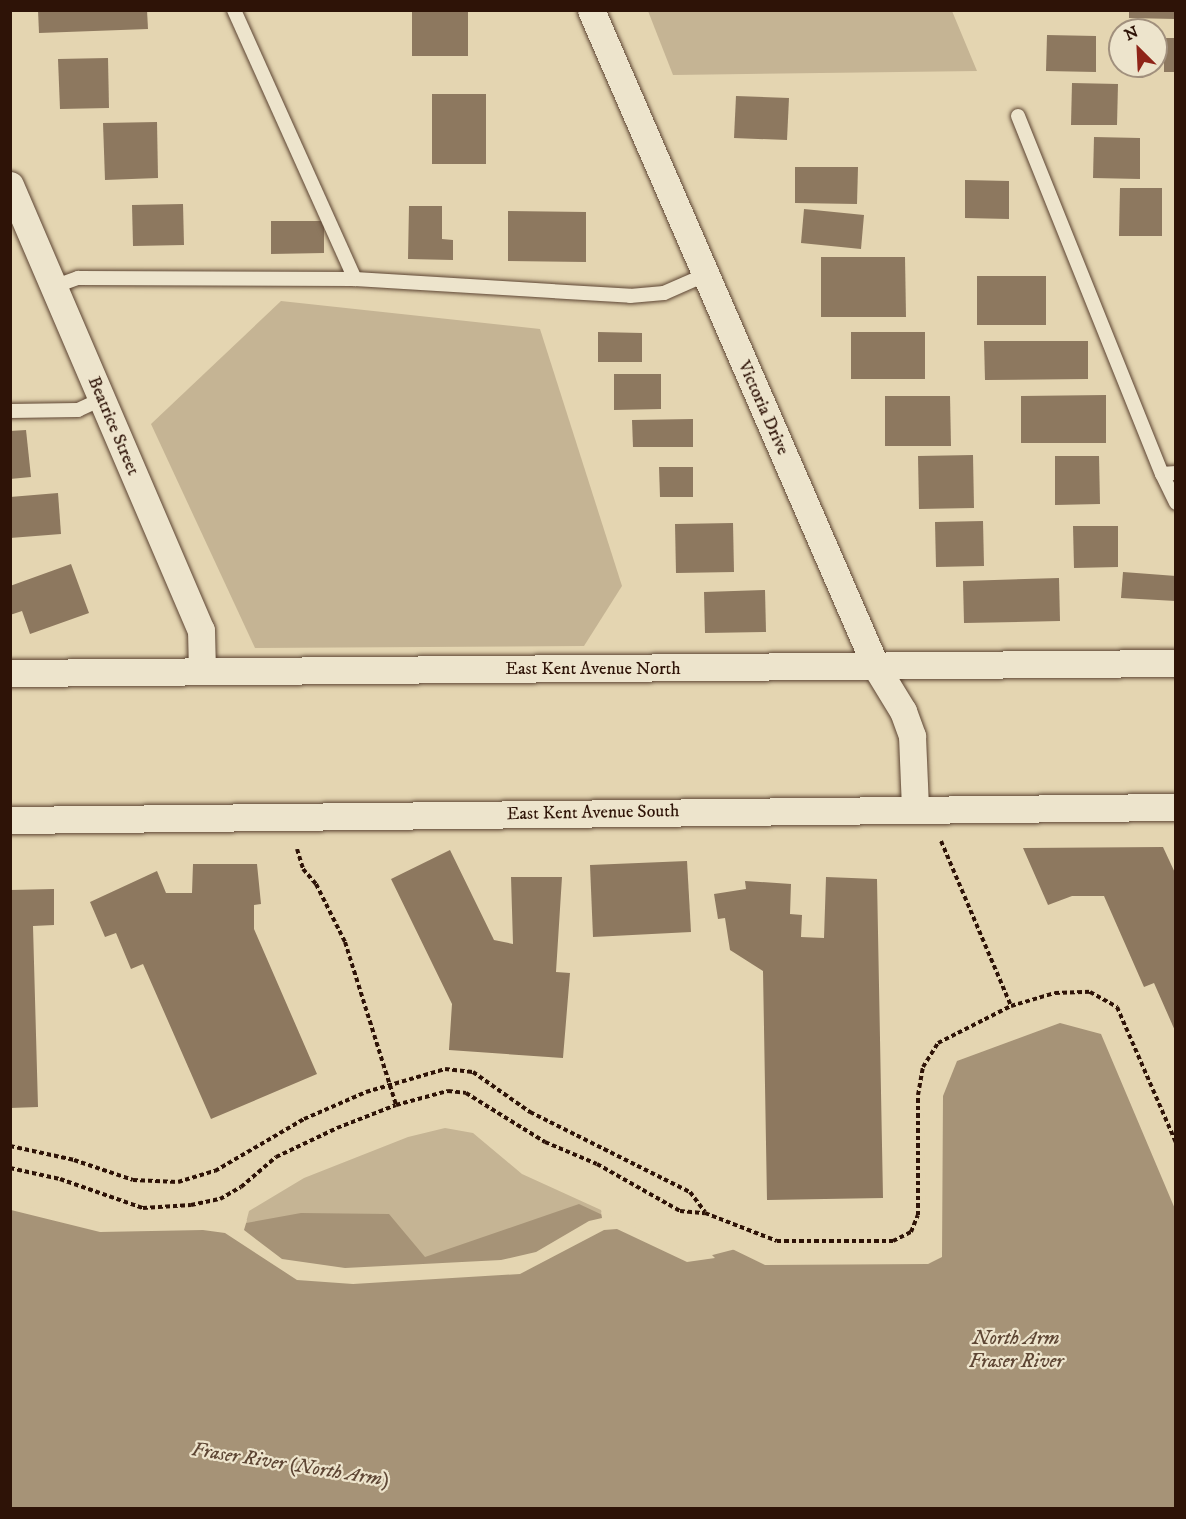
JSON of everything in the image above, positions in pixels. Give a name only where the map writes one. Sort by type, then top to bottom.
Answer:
[{"type":"street","name":"Victoria Drive","points":[[591,10],[876,667],[903,711],[912,735],[915,808]]},
{"type":"street","name":"Beatrice Street","points":[[10,185],[201,630],[202,670]]},
{"type":"street","name":"East Kent Avenue North","points":[[10,673],[1176,663]]},
{"type":"street","name":"East Kent Avenue South","points":[[10,820],[915,808],[1176,807]]},
{"type":"lane","points":[[234,10],[355,279]]},
{"type":"lane","points":[[1018,116],[1169,474],[1176,503]]},
{"type":"lane","points":[[54,287],[78,278],[355,279],[630,296],[664,293],[705,274]]},
{"type":"lane","points":[[10,411],[78,410],[102,399]]},
{"type":"path","points":[[942,841],[1011,1006]]},
{"type":"path","points":[[297,849],[303,869],[316,884],[345,942],[396,1105]]},
{"type":"path","points":[[10,1168],[60,1179],[142,1208],[191,1205],[220,1199],[241,1187],[276,1157],[396,1105],[448,1091],[466,1093],[545,1142],[597,1164],[680,1211],[705,1213],[777,1241],[893,1241],[911,1232],[918,1215],[918,1095],[923,1067],[938,1043],[955,1031],[1011,1006],[1054,993],[1090,992],[1117,1007],[1176,1143]]},
{"type":"path","points":[[10,1146],[74,1160],[133,1179],[178,1182],[215,1172],[304,1119],[390,1083],[445,1069],[473,1072],[530,1112],[690,1192],[705,1213]]},
{"type":"shaded area","points":[[648,11],[952,11],[977,71],[673,75]]},
{"type":"shaded area","points":[[281,301],[540,329],[622,586],[584,646],[255,648],[151,424]]},
{"type":"shaded area","points":[[445,1128],[473,1133],[522,1174],[601,1210],[603,1218],[407,1264],[244,1230],[249,1211],[304,1178],[408,1137]]},
{"type":"water","name":"North Arm Fraser River","points":[[1064,999],[1113,1015],[1175,1165],[1175,1508],[11,1508],[11,1208],[112,1230],[224,1227],[301,1213],[389,1214],[425,1257],[579,1204],[697,1259],[755,1244],[892,1250],[929,1212],[948,1046]]},
{"type":"pier","points":[[1064,996],[1115,1013],[1176,1157],[1175,1209],[1101,1034],[1060,1023],[957,1061],[943,1096],[942,1257],[928,1264],[765,1265],[728,1247],[755,1241],[891,1247],[926,1211],[923,1088],[946,1044]]},
{"type":"pier","points":[[18,1204],[112,1227],[247,1220],[244,1230],[282,1259],[345,1268],[501,1260],[536,1252],[589,1221],[602,1218],[601,1212],[697,1256],[709,1252],[715,1258],[687,1262],[617,1229],[604,1230],[520,1274],[353,1284],[297,1280],[225,1233],[203,1230],[100,1232],[11,1210],[10,1205]]},
{"type":"building","points":[[38,10],[147,10],[148,29],[39,33]]},
{"type":"building","points":[[1129,10],[1176,10],[1176,19],[1129,18]]},
{"type":"building","points":[[412,12],[468,12],[468,56],[412,56]]},
{"type":"building","points":[[1047,35],[1096,36],[1096,72],[1046,71]]},
{"type":"building","points":[[1168,38],[1176,38],[1176,72],[1168,72]]},
{"type":"building","points":[[108,58],[109,108],[60,109],[58,59]]},
{"type":"building","points":[[1072,83],[1118,84],[1117,125],[1071,125]]},
{"type":"building","points":[[432,94],[486,94],[486,164],[432,164]]},
{"type":"building","points":[[736,96],[789,98],[787,140],[734,138]]},
{"type":"building","points":[[157,122],[158,178],[105,180],[103,123]]},
{"type":"building","points":[[1094,137],[1140,138],[1140,179],[1093,178]]},
{"type":"building","points":[[795,167],[858,167],[857,204],[795,203]]},
{"type":"building","points":[[965,180],[1009,181],[1009,219],[965,218]]},
{"type":"building","points":[[1120,188],[1162,188],[1162,236],[1119,236]]},
{"type":"building","points":[[183,204],[184,245],[133,246],[132,205]]},
{"type":"building","points":[[409,206],[442,206],[442,239],[453,240],[453,260],[408,259]]},
{"type":"building","points":[[804,209],[864,215],[861,249],[801,243]]},
{"type":"building","points":[[508,211],[586,212],[586,262],[508,261]]},
{"type":"building","points":[[271,221],[324,221],[324,253],[271,254]]},
{"type":"building","points":[[821,257],[905,257],[906,317],[821,317]]},
{"type":"building","points":[[977,276],[1046,276],[1046,325],[977,325]]},
{"type":"building","points":[[598,332],[642,333],[642,362],[598,362]]},
{"type":"building","points":[[851,332],[925,332],[925,379],[851,379]]},
{"type":"building","points":[[984,341],[1088,341],[1088,379],[985,380]]},
{"type":"building","points":[[614,374],[661,374],[661,409],[614,410]]},
{"type":"building","points":[[1106,395],[1106,443],[1021,443],[1021,396]]},
{"type":"building","points":[[885,396],[950,396],[951,446],[885,446]]},
{"type":"building","points":[[693,419],[693,447],[633,447],[632,420]]},
{"type":"building","points":[[26,430],[31,477],[10,479],[10,431]]},
{"type":"building","points":[[973,455],[974,508],[919,509],[918,456]]},
{"type":"building","points":[[1055,456],[1099,456],[1100,504],[1055,505]]},
{"type":"building","points":[[659,467],[693,467],[693,497],[660,497]]},
{"type":"building","points":[[58,493],[61,534],[10,538],[10,497]]},
{"type":"building","points":[[983,521],[984,566],[936,567],[935,522]]},
{"type":"building","points":[[733,523],[734,572],[676,573],[675,524]]},
{"type":"building","points":[[1073,526],[1118,526],[1118,567],[1074,568]]},
{"type":"building","points":[[71,564],[89,613],[30,634],[22,611],[10,615],[10,586]]},
{"type":"building","points":[[1123,572],[1176,576],[1176,601],[1121,598]]},
{"type":"building","points":[[1059,578],[1060,621],[964,623],[963,581]]},
{"type":"building","points":[[765,590],[766,632],[705,633],[704,592]]},
{"type":"building","points":[[1163,847],[1176,875],[1176,1033],[1154,983],[1144,987],[1104,896],[1072,896],[1048,905],[1023,848]]},
{"type":"building","points":[[450,850],[494,940],[513,944],[511,877],[562,877],[556,972],[570,973],[563,1058],[449,1050],[452,1004],[391,879]]},
{"type":"building","points":[[687,861],[691,932],[593,937],[590,865]]},
{"type":"building","points":[[193,864],[257,864],[261,904],[254,905],[254,929],[317,1074],[211,1119],[143,964],[131,969],[116,933],[105,937],[90,902],[157,871],[166,893],[192,893]]},
{"type":"building","points":[[826,877],[877,879],[883,1198],[767,1200],[763,971],[730,950],[725,918],[718,919],[714,894],[746,889],[745,881],[791,884],[790,914],[802,915],[801,937],[824,938]]},
{"type":"building","points":[[54,889],[54,925],[33,926],[38,1107],[10,1108],[10,890]]},
{"type":"water label","name":"Fraser River (North Arm)","points":[[290,1465]]}]
